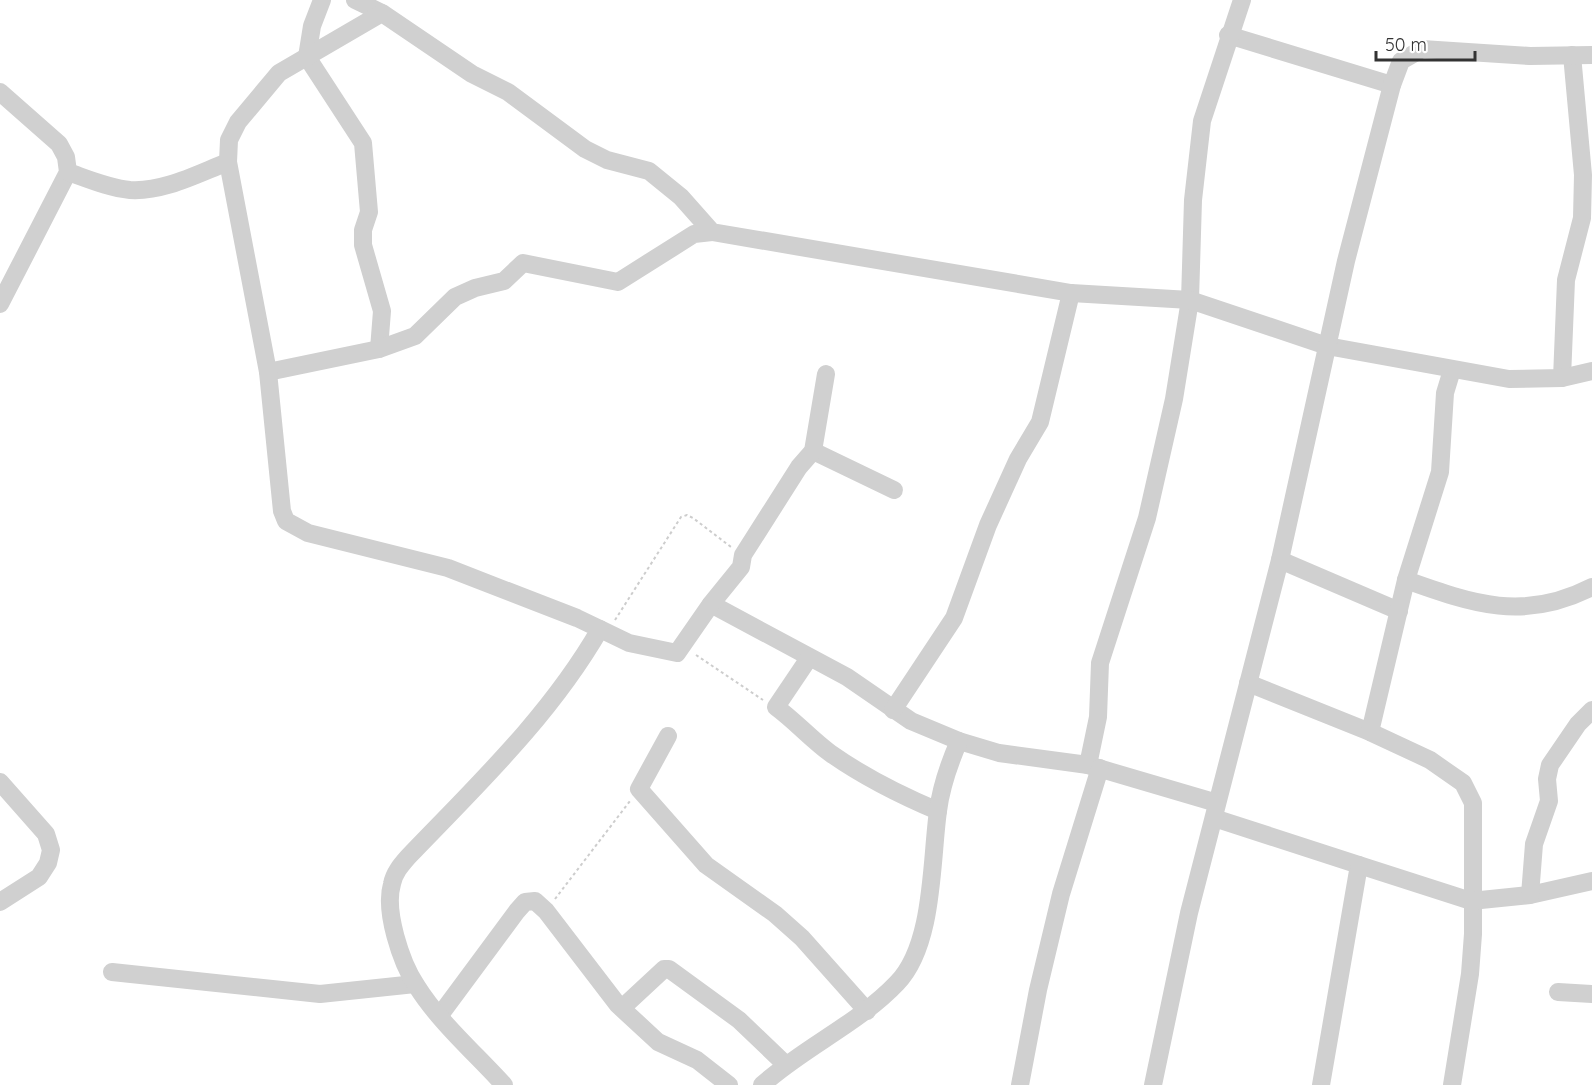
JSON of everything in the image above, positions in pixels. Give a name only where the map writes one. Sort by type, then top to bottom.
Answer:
[{"type":"street","points":[[322,0],[312,26],[307,57],[363,143],[369,212],[363,230],[363,245],[383,317],[379,349]]},
{"type":"street","points":[[355,0],[382,13],[472,74],[508,92],[585,149],[607,160],[649,171],[681,197],[712,232]]},
{"type":"street","points":[[1020,1085],[1038,990],[1094,767],[1100,663],[1147,518],[1174,399],[1190,300],[1193,200],[1202,121],[1228,35],[1242,0]]},
{"type":"street","points":[[382,13],[279,73],[238,122],[229,140],[228,162],[268,372],[282,511],[286,521],[308,533],[448,568],[569,614],[603,631],[647,648],[677,653],[711,604],[741,567],[742,555],[799,467],[813,451],[826,374]]},
{"type":"street","points":[[1228,35],[1392,85]]},
{"type":"street","points":[[1153,1085],[1189,913],[1281,560],[1346,261],[1392,85],[1401,62],[1422,49],[1530,56],[1592,55]]},
{"type":"street","points":[[1562,378],[1566,280],[1582,218],[1582,175],[1572,55]]},
{"type":"street","points":[[0,92],[59,144],[66,157],[68,172],[0,304]]},
{"type":"street","points":[[68,172],[108,186],[148,189],[164,187],[228,162]]},
{"type":"street","points":[[268,372],[379,349],[415,336],[455,297],[475,288],[504,281],[523,263],[618,282],[694,234],[712,232],[1071,293],[1190,300],[1327,346],[1452,370],[1509,379],[1562,378],[1592,371]]},
{"type":"street","points":[[893,710],[954,618],[993,514],[1018,459],[1040,422],[1071,293]]},
{"type":"street","points":[[1370,732],[1406,580],[1440,472],[1445,393],[1452,370]]},
{"type":"street","points":[[813,451],[894,490]]},
{"type":"street","points":[[1281,560],[1399,611]]},
{"type":"street","points":[[1406,580],[1471,603],[1502,606],[1529,606],[1569,599],[1592,587]]},
{"type":"street","points":[[711,604],[847,677],[911,721],[958,741],[999,753],[1094,767],[1359,865],[1471,901],[1530,895],[1592,881]]},
{"type":"street","points":[[504,1085],[415,984],[402,953],[390,912],[392,883],[399,868],[541,716],[603,631]]},
{"type":"street","points":[[808,658],[776,707],[831,753],[866,776],[894,793],[938,811]]},
{"type":"street","points":[[1248,683],[1430,759],[1463,783],[1473,803],[1471,901],[1473,934],[1470,974],[1452,1085]]},
{"type":"street","points":[[1530,895],[1534,844],[1549,801],[1547,779],[1550,765],[1578,724],[1592,710]]},
{"type":"street","points":[[668,736],[639,789],[706,865],[775,914],[802,939],[867,1011]]},
{"type":"street","points":[[762,1085],[785,1064],[867,1011],[899,981],[916,954],[924,925],[938,811],[943,786],[958,741]]},
{"type":"street","points":[[0,782],[46,834],[51,849],[48,863],[39,877],[0,902]]},
{"type":"street","points":[[1321,1085],[1359,865]]},
{"type":"street","points":[[440,1015],[525,902],[535,901],[546,911],[622,1008],[666,1047],[697,1060],[729,1085]]},
{"type":"street","points":[[622,1008],[664,969],[669,969],[739,1020],[785,1064]]},
{"type":"street","points":[[112,972],[320,994],[415,984]]},
{"type":"street","points":[[1558,992],[1592,994]]},
{"type":"path","points":[[603,631],[681,517],[687,515],[693,518],[742,555]]},
{"type":"path","points":[[677,653],[694,654],[723,676],[776,707]]},
{"type":"path","points":[[546,911],[639,789]]}]
